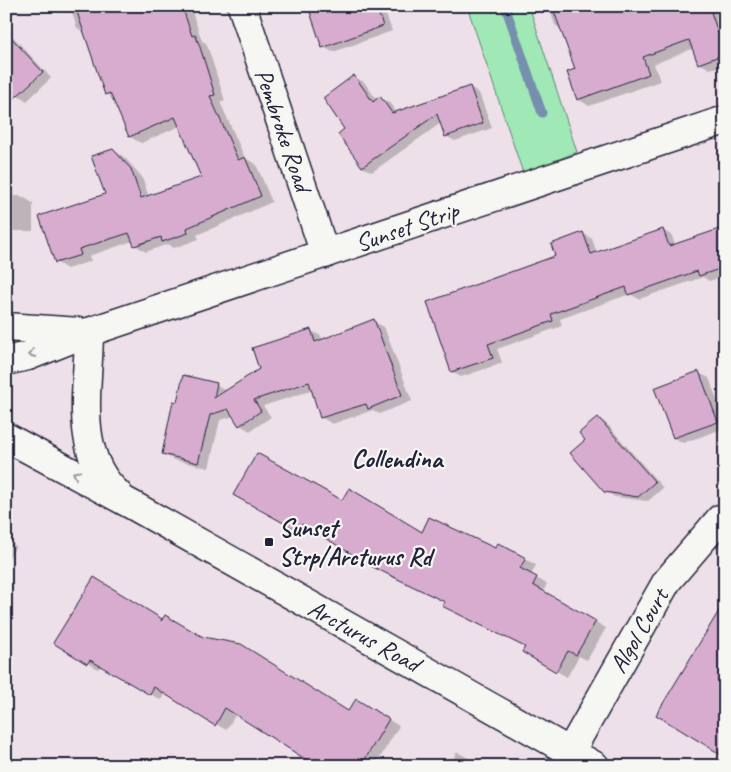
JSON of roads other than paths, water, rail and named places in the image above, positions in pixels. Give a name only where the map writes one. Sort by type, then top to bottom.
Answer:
[{"type":"street","name":"Pembroke Road","points":[[242,6],[325,254]]},
{"type":"street","name":"Sunset Strip","points":[[6,361],[28,356],[89,332],[725,120]]},
{"type":"street","name":"Sunset Strip","points":[[6,327],[89,332]]},
{"type":"street","name":"Arcturus Road","points":[[89,332],[86,433],[89,446],[94,459],[110,485],[134,506]]},
{"type":"street","name":"Arcturus Road","points":[[6,437],[134,506],[595,766]]},
{"type":"street","name":"Algol Court","points":[[570,752],[667,581],[720,519]]},
{"type":"waterway","points":[[505,6],[542,113]]},
{"type":"place","name":"Sunset Strp/Arcturus Rd","points":[[269,542]]},
{"type":"district","name":"Collendina","points":[[397,458]]}]
